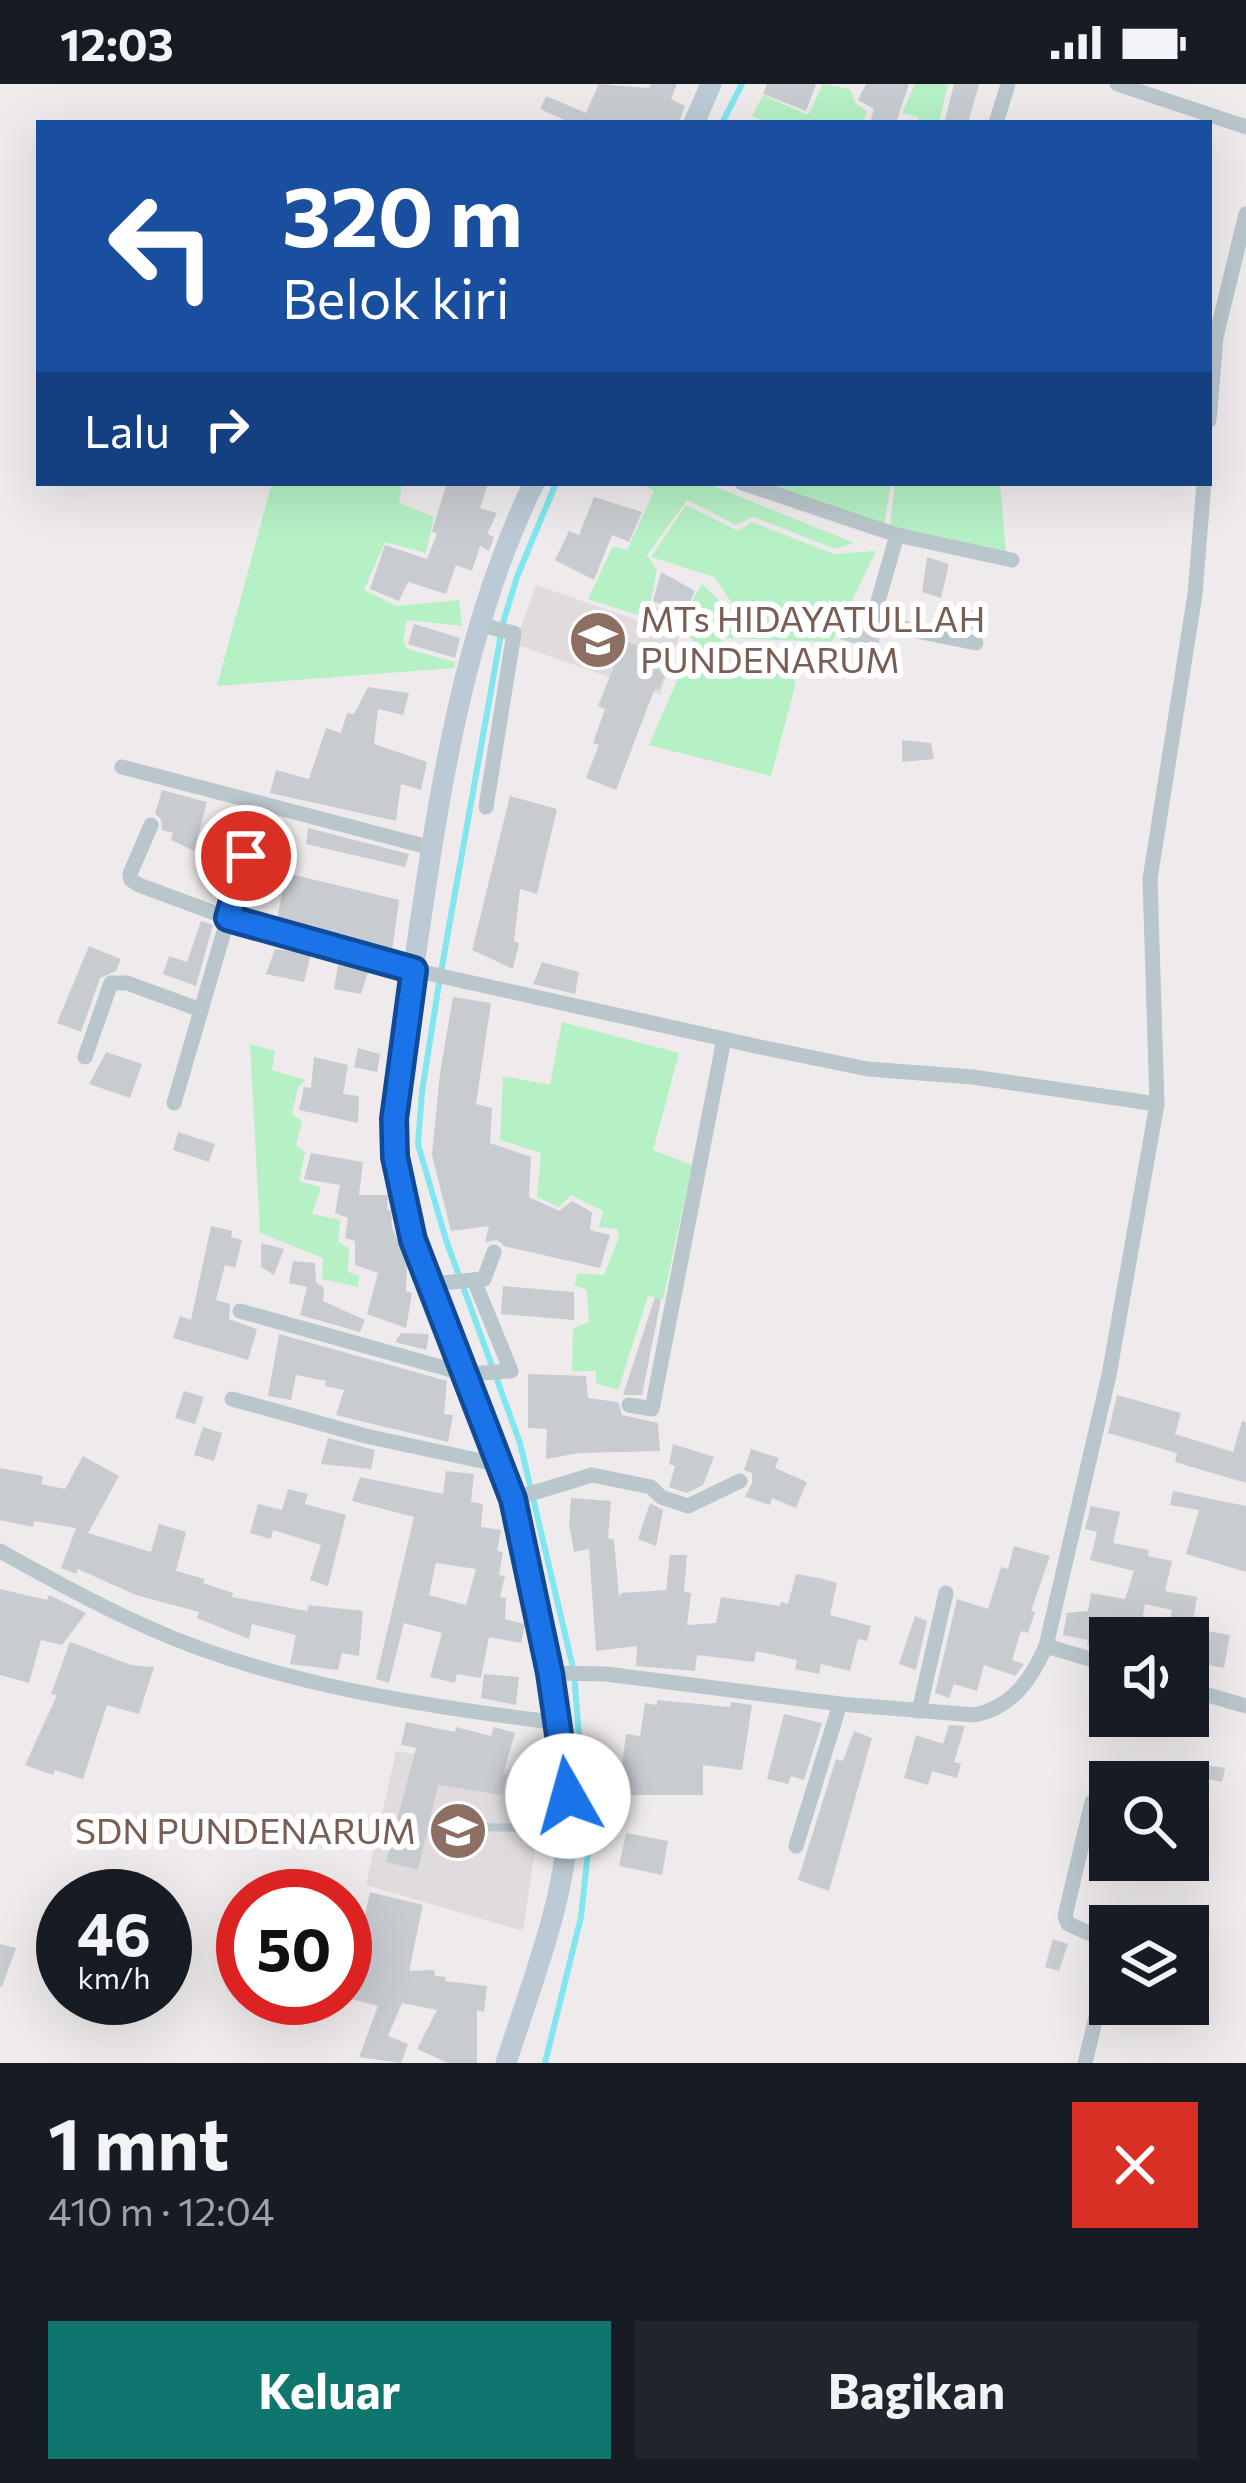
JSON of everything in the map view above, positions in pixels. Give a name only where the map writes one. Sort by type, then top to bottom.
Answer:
[{"type":"main road","points":[[695,120],[710,84]]},
{"type":"main road","points":[[506,2063],[546,1936],[568,1829],[556,1673],[518,1497],[500,1465],[485,1373],[457,1281],[413,1240],[395,1157],[399,1058],[419,971],[432,848],[486,626],[533,486]]},
{"type":"street","points":[[997,120],[1008,84]]},
{"type":"street","points":[[1117,84],[1246,127]]},
{"type":"street","points":[[1212,384],[1216,337],[1246,214]]},
{"type":"street","points":[[751,486],[897,535],[1012,560]]},
{"type":"street","points":[[556,1673],[606,1674],[840,1704],[974,1715],[1012,1700],[1038,1664],[1109,1375],[1157,1105],[1150,879],[1196,594],[1204,486]]},
{"type":"street","points":[[897,535],[877,605],[877,623],[976,643]]},
{"type":"street","points":[[486,626],[514,633],[486,807]]},
{"type":"street","points":[[122,767],[432,848]]},
{"type":"street","points":[[151,825],[131,880],[228,918],[468,984],[868,1069],[974,1078],[1157,1105]]},
{"type":"street","points":[[174,1103],[246,856]]},
{"type":"street","points":[[86,1057],[111,983],[128,983],[201,1010]]},
{"type":"street","points":[[629,1405],[652,1409],[724,1039]]},
{"type":"street","points":[[240,1311],[485,1373],[511,1371],[457,1281],[484,1279],[494,1252]]},
{"type":"street","points":[[232,1399],[365,1436],[500,1465]]},
{"type":"street","points":[[518,1497],[592,1475],[651,1487],[661,1497],[688,1506],[740,1481]]},
{"type":"street","points":[[0,1551],[151,1629],[239,1660],[347,1690],[559,1723]]},
{"type":"street","points":[[919,1711],[946,1593]]},
{"type":"street","points":[[1046,1646],[1089,1659]]},
{"type":"street","points":[[1209,1695],[1246,1706]]},
{"type":"street","points":[[796,1846],[840,1704]]},
{"type":"street","points":[[1089,1815],[1065,1916],[1068,1924],[1089,1933]]},
{"type":"street","points":[[1084,2063],[1093,2025]]},
{"type":"lane","points":[[442,1826],[568,1829]]},
{"type":"shaded area","name":"MTs HIDAYATULLAH PUNDENARUM","points":[[536,585],[680,635],[660,695],[515,644]]},
{"type":"shaded area","name":"SDN PUNDENARUM","points":[[396,1751],[546,1776],[523,1931],[372,1887],[370,1869]]},
{"type":"green space","points":[[823,84],[850,89],[856,104],[867,111],[864,120],[762,120],[752,116],[763,95],[808,115]]},
{"type":"green space","points":[[915,84],[948,84],[940,120],[918,120],[902,113]]},
{"type":"green space","points":[[271,486],[402,486],[399,503],[434,517],[426,553],[385,542],[364,590],[397,606],[459,600],[462,626],[407,620],[403,640],[407,649],[455,662],[454,668],[217,686]]},
{"type":"green space","points":[[645,486],[713,486],[854,543],[836,549],[753,517],[736,525],[687,500],[647,555],[657,570],[650,603],[667,614],[663,623],[588,599],[613,546],[627,550],[654,491]]},
{"type":"green space","points":[[771,486],[891,486],[884,526]]},
{"type":"green space","points":[[895,486],[1000,486],[1006,552],[890,526]]},
{"type":"green space","points":[[686,505],[738,531],[752,522],[834,554],[876,551],[832,642],[724,638],[732,603],[714,577],[651,557]]},
{"type":"green space","points":[[702,584],[726,607],[719,638],[727,645],[724,649],[704,650],[677,626]]},
{"type":"green space","points":[[794,661],[795,686],[771,776],[649,745],[683,667]]},
{"type":"green space","points":[[562,1022],[679,1053],[653,1150],[692,1165],[663,1299],[648,1296],[618,1390],[596,1383],[596,1371],[572,1371],[573,1328],[589,1322],[587,1290],[574,1285],[578,1273],[604,1275],[619,1237],[617,1229],[599,1227],[603,1211],[571,1195],[559,1207],[537,1197],[541,1153],[500,1140],[503,1076],[550,1085]]},
{"type":"green space","points":[[250,1044],[275,1051],[272,1070],[305,1080],[298,1088],[292,1114],[302,1121],[296,1145],[305,1152],[299,1181],[321,1187],[312,1214],[340,1220],[338,1242],[349,1248],[348,1272],[359,1276],[358,1287],[322,1279],[323,1258],[260,1233]]},
{"type":"building","points":[[599,84],[649,88],[651,84],[677,84],[671,99],[685,106],[680,120],[564,120],[540,109],[546,96],[586,113]]},
{"type":"building","points":[[767,84],[816,84],[806,111],[763,94]]},
{"type":"building","points":[[866,84],[909,84],[897,120],[871,120],[874,109],[858,100]]},
{"type":"building","points":[[954,84],[979,84],[969,120],[945,120]]},
{"type":"building","points":[[446,486],[487,486],[480,508],[497,513],[487,534],[494,537],[489,551],[480,546],[472,571],[456,565],[446,594],[408,582],[399,601],[370,589],[385,545],[427,559],[437,534],[432,531]]},
{"type":"building","points":[[594,497],[642,512],[629,542],[612,535],[594,580],[555,560],[569,531],[579,535]]},
{"type":"building","points":[[927,557],[949,564],[941,598],[922,592]]},
{"type":"building","points":[[661,572],[695,591],[685,613],[653,601]]},
{"type":"building","points":[[967,609],[984,615],[979,631],[963,628]]},
{"type":"building","points":[[414,624],[460,638],[455,658],[408,644]]},
{"type":"building","points":[[843,624],[880,636],[878,650],[840,639]]},
{"type":"building","points":[[624,641],[671,658],[616,790],[586,778],[599,745],[593,743],[605,709],[598,706]]},
{"type":"building","points":[[368,687],[409,693],[403,715],[378,709],[374,744],[427,762],[421,790],[401,784],[396,821],[270,793],[276,770],[309,779],[326,728],[341,733],[347,713],[354,714]]},
{"type":"building","points":[[902,740],[931,743],[934,759],[902,762]]},
{"type":"building","points":[[162,790],[207,802],[194,851],[162,830],[155,814]]},
{"type":"building","points":[[510,796],[557,809],[537,894],[520,889],[514,941],[519,943],[513,969],[472,950]]},
{"type":"building","points":[[308,828],[409,854],[405,867],[306,844]]},
{"type":"building","points":[[286,873],[399,900],[392,951],[277,919]]},
{"type":"building","points":[[201,921],[213,925],[196,986],[163,974],[169,956],[187,962]]},
{"type":"building","points":[[89,946],[121,959],[116,971],[100,978],[81,1032],[57,1023]]},
{"type":"building","points":[[275,949],[311,954],[304,982],[266,974]]},
{"type":"building","points":[[542,962],[579,972],[575,994],[533,984]]},
{"type":"building","points":[[338,965],[368,972],[361,994],[334,989]]},
{"type":"building","points":[[453,997],[491,1003],[476,1104],[492,1108],[490,1143],[531,1157],[529,1197],[559,1211],[572,1201],[592,1212],[590,1230],[610,1235],[600,1268],[504,1246],[497,1240],[485,1242],[489,1226],[451,1231],[432,1155]]},
{"type":"building","points":[[358,1048],[380,1054],[377,1072],[354,1067]]},
{"type":"building","points":[[106,1052],[142,1064],[130,1098],[89,1084]]},
{"type":"building","points":[[314,1057],[348,1065],[343,1094],[359,1096],[358,1123],[299,1110],[304,1087],[311,1088]]},
{"type":"building","points":[[178,1132],[215,1144],[209,1162],[173,1150]]},
{"type":"building","points":[[311,1153],[363,1162],[359,1195],[388,1195],[387,1209],[407,1264],[406,1291],[412,1293],[406,1328],[367,1314],[378,1273],[355,1265],[355,1241],[345,1238],[348,1218],[335,1213],[340,1185],[304,1179]]},
{"type":"building","points":[[211,1226],[232,1231],[231,1237],[242,1240],[235,1268],[225,1265],[216,1300],[230,1304],[229,1319],[257,1329],[248,1360],[173,1338],[180,1316],[191,1320]]},
{"type":"building","points":[[261,1243],[284,1249],[274,1275],[261,1267]]},
{"type":"building","points":[[293,1261],[315,1263],[316,1282],[324,1288],[323,1301],[365,1320],[360,1332],[300,1315],[307,1287],[289,1283]]},
{"type":"building","points":[[503,1286],[574,1292],[574,1320],[501,1314]]},
{"type":"building","points":[[655,1297],[661,1299],[642,1395],[623,1395]]},
{"type":"building","points":[[401,1333],[429,1334],[426,1350],[395,1342]]},
{"type":"building","points":[[279,1334],[447,1381],[444,1414],[453,1415],[448,1442],[336,1415],[344,1390],[325,1386],[326,1381],[296,1375],[291,1400],[268,1396]]},
{"type":"building","points":[[528,1374],[586,1376],[588,1398],[618,1402],[622,1415],[658,1423],[660,1451],[580,1453],[546,1459],[547,1429],[528,1428]]},
{"type":"building","points":[[184,1391],[204,1397],[195,1424],[175,1418]]},
{"type":"building","points":[[1117,1395],[1181,1413],[1175,1434],[1233,1452],[1242,1421],[1246,1422],[1246,1483],[1175,1462],[1177,1453],[1108,1433]]},
{"type":"building","points":[[203,1427],[222,1433],[214,1461],[194,1455]]},
{"type":"building","points":[[328,1438],[375,1450],[371,1469],[321,1464]]},
{"type":"building","points":[[673,1444],[714,1457],[703,1485],[687,1493],[669,1487],[675,1466],[669,1464]]},
{"type":"building","points":[[751,1449],[779,1458],[775,1468],[807,1482],[796,1508],[772,1498],[770,1505],[745,1497],[752,1483],[752,1473],[744,1470]]},
{"type":"building","points":[[83,1456],[119,1476],[88,1533],[151,1552],[159,1524],[186,1532],[176,1571],[205,1579],[203,1583],[233,1593],[232,1597],[307,1611],[309,1605],[363,1611],[359,1656],[342,1653],[338,1670],[290,1664],[296,1635],[252,1624],[249,1639],[197,1618],[199,1612],[136,1595],[78,1569],[76,1574],[61,1568],[76,1528],[0,1520],[0,1468],[43,1476],[41,1484],[65,1489]]},
{"type":"building","points":[[446,1471],[474,1474],[471,1502],[483,1504],[481,1527],[501,1530],[499,1575],[505,1576],[500,1597],[506,1598],[505,1619],[525,1624],[521,1643],[489,1637],[481,1678],[457,1674],[455,1683],[430,1677],[442,1633],[404,1623],[389,1683],[376,1679],[414,1517],[352,1501],[360,1477],[443,1494]],"holes":[[[436,1563],[476,1569],[466,1605],[429,1595]]]},
{"type":"building","points":[[288,1489],[308,1494],[305,1504],[346,1515],[328,1586],[310,1580],[321,1545],[273,1530],[271,1539],[250,1533],[258,1504],[282,1510]]},
{"type":"building","points":[[1173,1491],[1246,1506],[1246,1572],[1186,1554],[1199,1510],[1170,1505]]},
{"type":"building","points":[[571,1498],[611,1501],[608,1538],[614,1540],[619,1597],[621,1593],[666,1590],[670,1555],[687,1555],[684,1592],[691,1593],[687,1625],[716,1623],[721,1597],[780,1606],[781,1602],[788,1604],[796,1574],[819,1578],[837,1583],[830,1615],[871,1626],[867,1641],[858,1639],[850,1671],[821,1664],[819,1674],[795,1669],[797,1660],[756,1651],[754,1662],[697,1655],[695,1671],[636,1666],[637,1646],[596,1651],[589,1549],[574,1552]]},
{"type":"building","points":[[650,1503],[663,1510],[656,1546],[638,1539]]},
{"type":"building","points":[[1091,1506],[1120,1512],[1113,1543],[1149,1550],[1148,1556],[1172,1561],[1165,1591],[1197,1597],[1194,1617],[1170,1617],[1172,1610],[1145,1604],[1143,1617],[1089,1617],[1089,1646],[1088,1640],[1063,1635],[1067,1613],[1088,1611],[1091,1593],[1125,1599],[1134,1571],[1090,1560],[1097,1532],[1085,1529]]},
{"type":"building","points":[[1014,1546],[1050,1556],[1028,1633],[1021,1631],[1012,1660],[1024,1664],[1015,1676],[984,1665],[977,1691],[954,1684],[949,1698],[935,1693],[957,1599],[988,1609],[1001,1567],[1008,1569]]},
{"type":"building","points":[[0,1589],[47,1600],[49,1595],[86,1613],[62,1645],[41,1640],[29,1683],[0,1675]]},
{"type":"building","points":[[915,1616],[927,1621],[916,1670],[899,1664]]},
{"type":"building","points":[[1209,1631],[1230,1635],[1224,1668],[1209,1665]]},
{"type":"building","points":[[70,1642],[131,1665],[154,1667],[139,1714],[107,1705],[83,1779],[25,1765],[57,1695],[51,1694]]},
{"type":"building","points":[[484,1674],[519,1677],[516,1705],[481,1698]]},
{"type":"building","points":[[657,1700],[752,1705],[742,1770],[703,1765],[703,1795],[620,1795],[619,1766],[626,1734],[640,1736],[645,1703],[657,1705]]},
{"type":"building","points":[[784,1714],[822,1723],[804,1780],[791,1776],[788,1784],[767,1779]]},
{"type":"building","points":[[406,1722],[491,1736],[494,1727],[515,1733],[502,1795],[438,1785],[418,1870],[386,1862],[416,1748],[401,1745]]},
{"type":"building","points":[[949,1725],[965,1726],[954,1762],[961,1764],[957,1778],[932,1771],[928,1785],[904,1778],[916,1735],[943,1744]]},
{"type":"building","points":[[854,1731],[872,1738],[829,1891],[798,1880],[836,1759],[843,1761]]},
{"type":"building","points":[[1209,1765],[1225,1768],[1222,1782],[1209,1779]]},
{"type":"building","points":[[626,1833],[668,1841],[662,1875],[619,1866]]},
{"type":"building","points":[[372,1892],[423,1905],[409,1971],[434,1970],[445,1981],[487,1986],[484,2012],[477,2010],[477,2063],[448,2063],[417,2049],[437,2010],[402,2003],[388,2036],[408,2044],[401,2063],[359,2057],[378,2006],[372,2004]]},
{"type":"building","points":[[1053,1939],[1068,1944],[1059,1971],[1045,1967]]},
{"type":"building","points":[[0,1944],[16,1948],[2,1987],[0,1986]]},
{"type":"waterway","points":[[724,120],[742,84]]},
{"type":"waterway","points":[[545,2063],[581,1917],[588,1852],[574,1672],[520,1443],[446,1240],[418,1144],[439,983],[503,623],[555,486]]},
{"type":"place","name":"MTs HIDAYATULLAH PUNDENARUM","points":[[598,640]]},
{"type":"place","name":"SDN PUNDENARUM","points":[[458,1831]]},
{"type":"route","points":[[246,856],[228,918],[414,970],[394,1119],[403,1200],[413,1240],[513,1499],[550,1673],[568,1796]]}]
